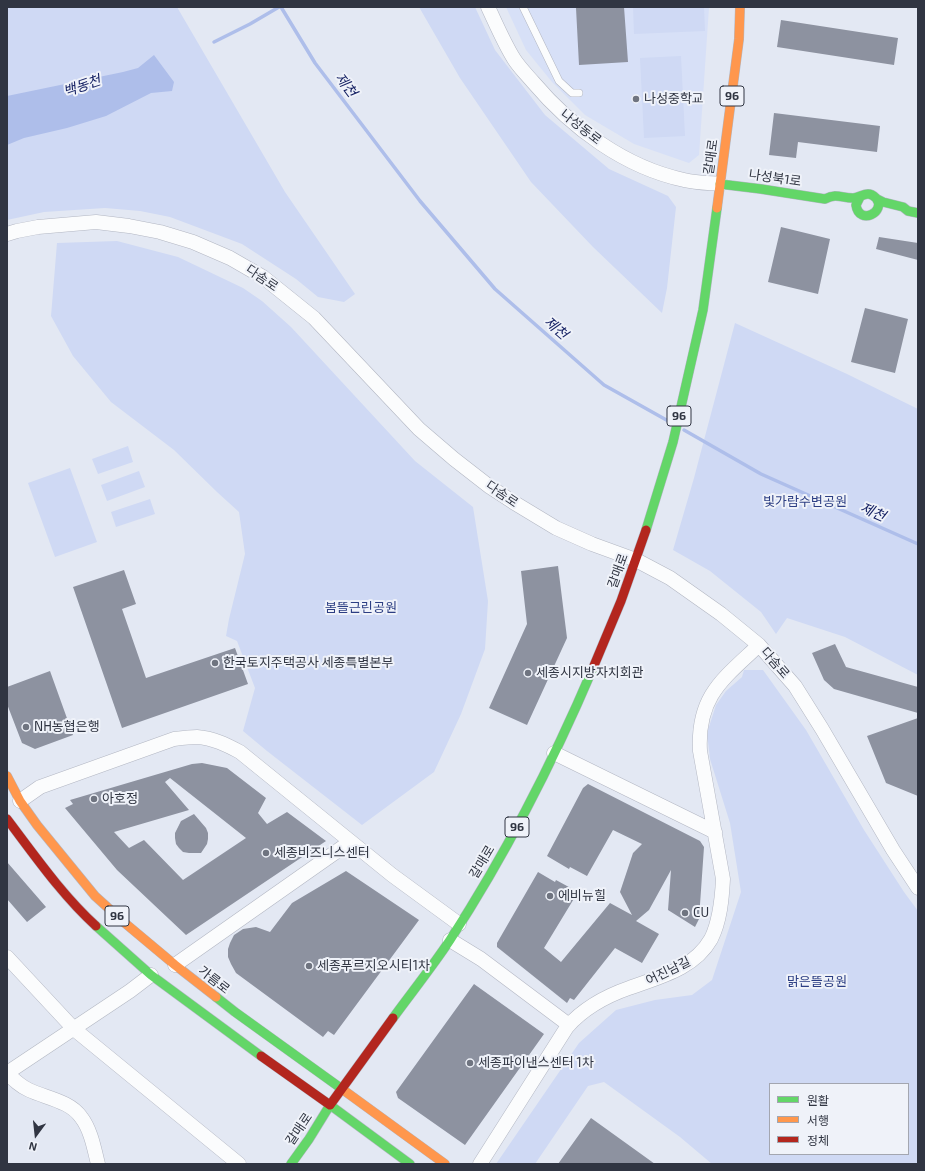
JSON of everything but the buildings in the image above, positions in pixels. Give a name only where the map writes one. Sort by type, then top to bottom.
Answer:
[{"type":"main road","name":"갈매로","points":[[291,1164],[309,1139],[330,1105],[450,940],[502,855],[525,813],[575,710],[621,600],[649,521],[673,442],[703,310],[739,39],[740,7]]},
{"type":"main road","name":"나성북1로","points":[[720,184],[761,189],[827,202],[832,195],[854,198],[860,197]]},
{"type":"main road","points":[[857,210],[856,203],[860,197],[867,194],[874,196],[883,202],[903,207],[904,213],[918,212]]},
{"type":"main road","points":[[875,213],[878,206],[877,199]]},
{"type":"main road","points":[[846,208],[857,210],[859,213],[866,216],[880,212],[887,213]]},
{"type":"main road","name":"가름로","points":[[7,776],[16,804],[37,825],[95,896],[126,924],[174,965],[269,1037],[445,1164]]},
{"type":"main road","name":"96","points":[[7,819],[57,884],[81,912],[151,975],[330,1105]]},
{"type":"main road","points":[[330,1105],[410,1164]]},
{"type":"street","name":"나성동로","points":[[488,7],[514,60],[548,99],[578,127],[617,154],[665,175],[685,180],[720,184]]},
{"type":"street","name":"다솜로","points":[[7,234],[38,227],[96,222],[130,226],[160,232],[193,242],[230,258],[263,277],[314,318],[419,429],[454,459],[490,486],[556,528],[592,544],[636,560],[670,578],[721,614],[759,645],[794,686],[834,749],[893,850],[918,888]]},
{"type":"street","name":"어진남길","points":[[480,1164],[569,1025],[585,1010],[604,999],[628,988],[657,979],[683,967],[698,956],[710,939],[718,920],[722,898],[723,879],[700,751],[699,736],[701,720],[707,701],[717,686],[759,645]]},
{"type":"street","points":[[16,804],[40,787],[174,739],[197,737],[211,739],[240,752],[392,875],[459,924]]},
{"type":"street","points":[[554,753],[715,832]]},
{"type":"street","points":[[174,965],[350,842]]},
{"type":"street","points":[[450,940],[481,959],[569,1025]]},
{"type":"street","points":[[7,957],[74,1029],[239,1164]]},
{"type":"street","points":[[98,1164],[90,1135],[80,1115],[62,1103],[18,1084],[7,1073],[130,991],[151,975]]},
{"type":"lane","points":[[523,7],[559,81],[572,93],[579,93]]},
{"type":"shaded area","name":"나성중학교","points":[[506,7],[709,7],[699,155],[689,163],[634,144],[585,115],[552,82],[526,50]]},
{"type":"green space","points":[[7,7],[177,7],[285,192],[355,294],[344,302],[318,297],[296,279],[242,244],[170,217],[140,211],[105,208],[44,212],[7,220]]},
{"type":"green space","points":[[419,7],[475,7],[495,50],[545,115],[609,169],[668,196],[676,207],[667,288],[662,313],[593,247],[531,182],[460,78]]},
{"type":"green space","points":[[633,7],[704,7],[705,31],[634,34]]},
{"type":"green space","points":[[681,56],[685,136],[644,138],[640,58]]},
{"type":"green space","name":"봄뜰근린공원","points":[[117,241],[178,257],[243,288],[262,301],[291,327],[415,461],[473,507],[488,601],[485,649],[461,714],[434,772],[362,825],[243,731],[255,688],[237,641],[226,636],[245,554],[239,512],[174,450],[111,402],[73,356],[51,316],[57,243]]},
{"type":"green space","name":"빛가람수변공원","points":[[735,323],[847,374],[918,409],[918,675],[845,637],[787,618],[776,634],[761,612],[710,571],[673,550],[694,478]]},
{"type":"green space","points":[[128,446],[133,462],[98,474],[92,459]]},
{"type":"green space","points":[[70,468],[97,542],[55,557],[28,483]]},
{"type":"green space","points":[[139,471],[145,487],[107,501],[101,485]]},
{"type":"green space","points":[[150,499],[155,514],[116,527],[111,512]]},
{"type":"green space","name":"맑은뜰공원","points":[[744,670],[763,670],[806,730],[864,830],[918,911],[918,1164],[712,1164],[680,1137],[604,1082],[588,1086],[535,1164],[496,1164],[579,1043],[616,1010],[655,1000],[692,995],[712,980],[741,892],[730,823],[710,759],[707,733],[716,705],[726,691],[742,677]]},
{"type":"water","points":[[154,55],[174,82],[172,91],[151,93],[106,116],[67,128],[24,138],[7,145],[7,96],[138,68]]},
{"type":"waterway","name":"백동천","points":[[214,42],[250,24],[279,7]]},
{"type":"waterway","name":"제천","points":[[281,7],[315,63],[420,201],[495,289],[604,385],[670,422]]},
{"type":"waterway","name":"제천","points":[[684,430],[761,474],[918,544]]},
{"type":"traffic: fast","points":[[720,184],[825,199],[836,196],[855,198],[869,194],[876,198],[878,203],[878,208],[875,212],[867,216],[862,215],[858,211],[856,205],[860,197]]},
{"type":"traffic: fast","points":[[877,199],[903,207],[908,211],[918,213]]},
{"type":"traffic: fast","points":[[646,530],[673,442],[703,310],[717,208]]},
{"type":"traffic: fast","points":[[393,1018],[450,940],[509,841],[528,807],[562,738],[593,668]]},
{"type":"traffic: fast","points":[[96,926],[151,975],[261,1056]]},
{"type":"traffic: fast","points":[[216,997],[342,1089]]},
{"type":"traffic: fast","points":[[291,1164],[309,1139],[330,1105],[410,1164]]},
{"type":"traffic: slow","points":[[717,208],[739,39],[740,7]]},
{"type":"traffic: slow","points":[[7,776],[20,801],[37,825],[95,896],[175,965],[216,997]]},
{"type":"traffic: slow","points":[[342,1089],[445,1164]]},
{"type":"traffic: jam","points":[[593,668],[621,601],[646,530]]},
{"type":"traffic: jam","points":[[7,819],[60,888],[96,926]]},
{"type":"traffic: jam","points":[[261,1056],[330,1105],[393,1018]]},
{"type":"place","name":"나성중학교","points":[[636,99]]},
{"type":"place","name":"한국토지주택공사 세종특별본부","points":[[215,663]]},
{"type":"place","name":"세종시지방자치회관","points":[[528,673]]},
{"type":"place","name":"NH농협은행","points":[[26,727]]},
{"type":"place","name":"아호정","points":[[94,799]]},
{"type":"place","name":"세종비즈니스센터","points":[[266,853]]},
{"type":"place","name":"에비뉴힐","points":[[550,896]]},
{"type":"place","name":"CU","points":[[685,913]]},
{"type":"place","name":"세종푸르지오시티1차","points":[[309,966]]},
{"type":"place","name":"세종파이낸스센터 1차","points":[[470,1063]]}]
